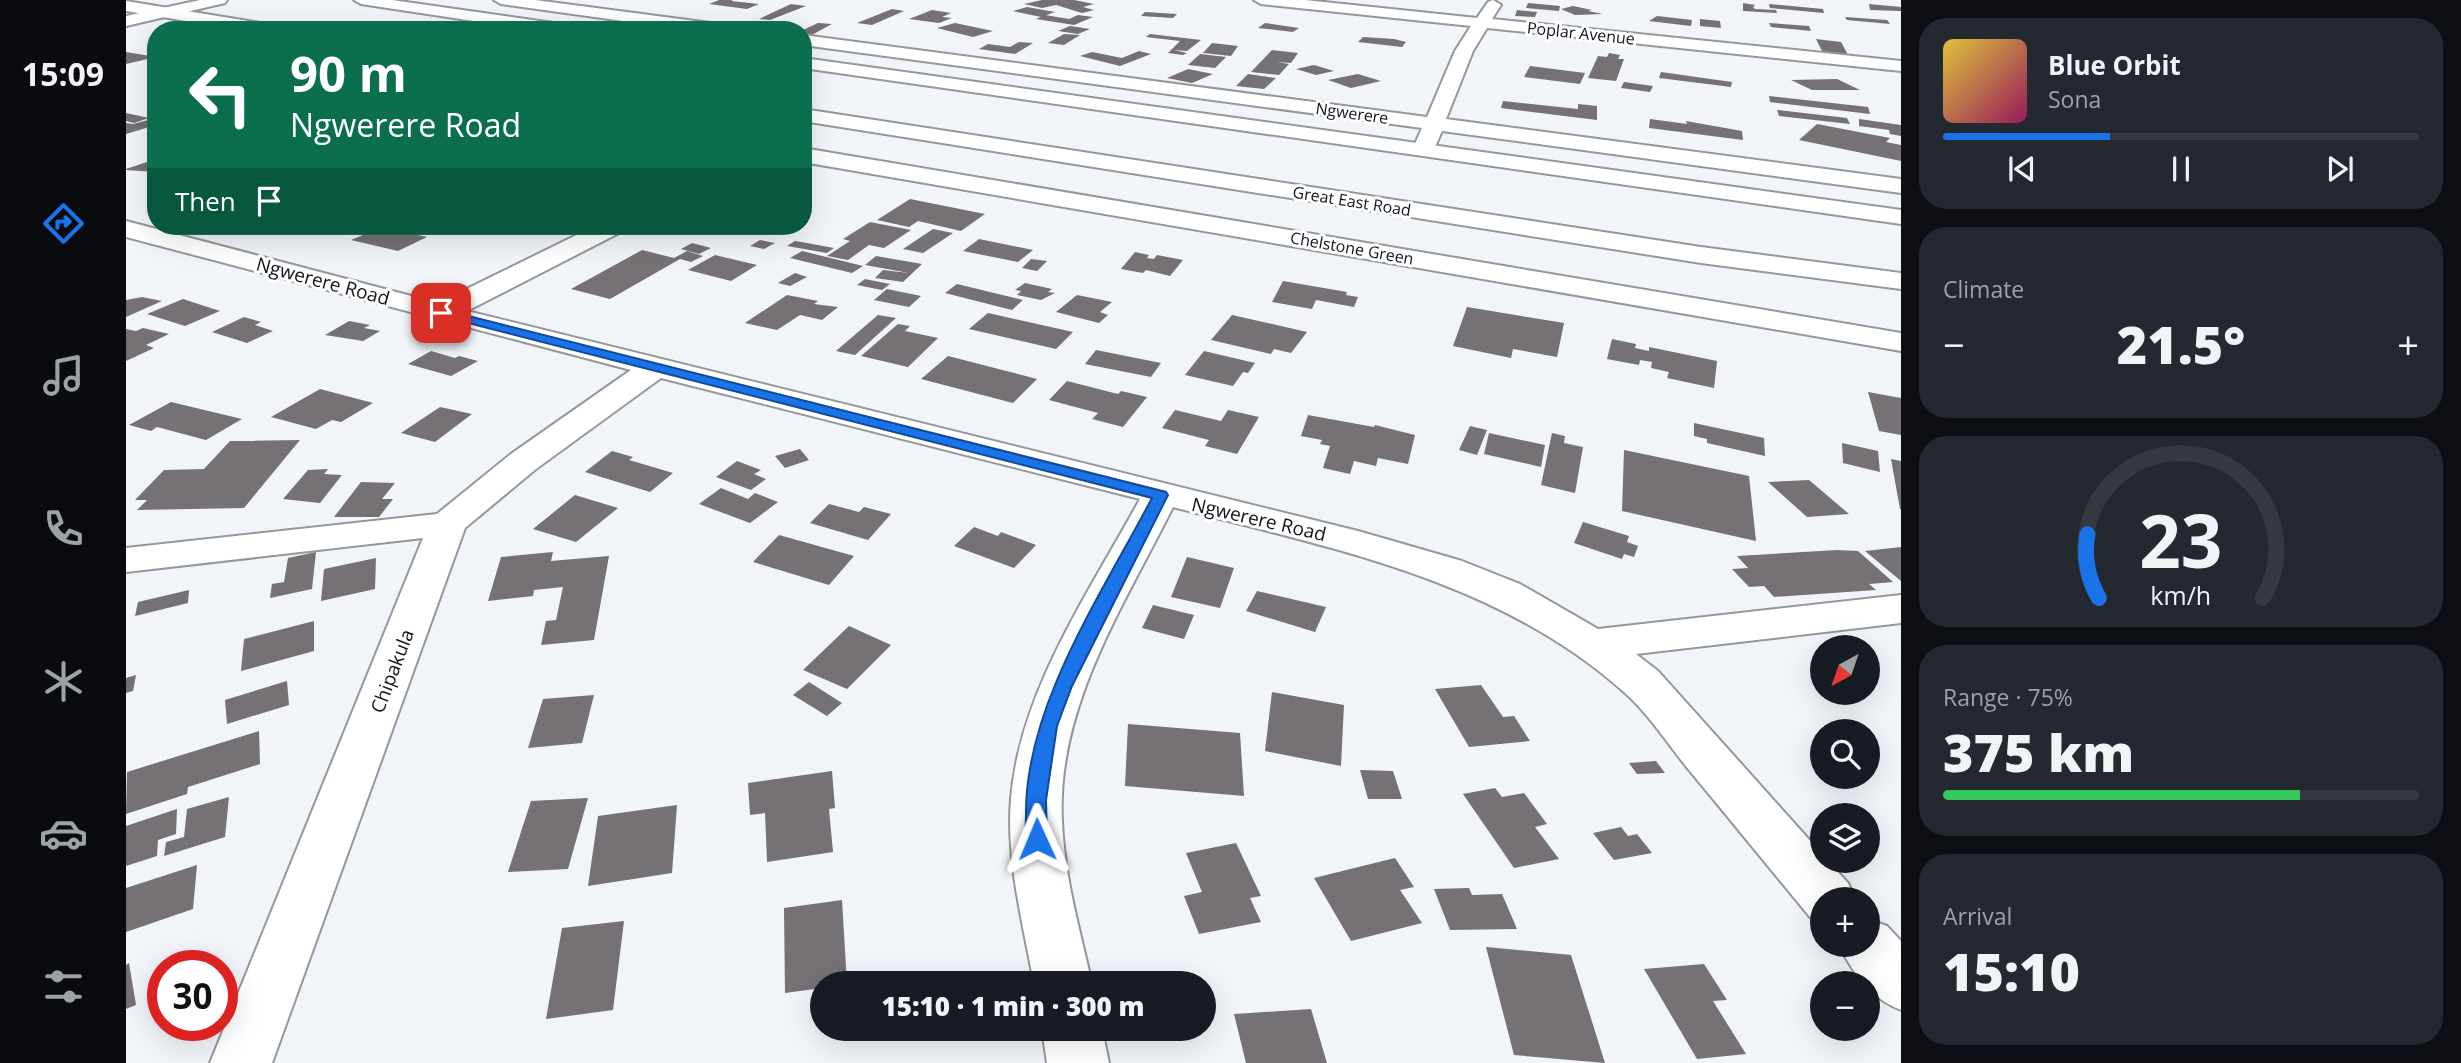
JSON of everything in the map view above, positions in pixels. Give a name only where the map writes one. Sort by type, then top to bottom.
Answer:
[{"type":"street","points":[[126,21],[220,0]]},
{"type":"street","points":[[361,0],[506,21]]},
{"type":"street","points":[[501,0],[658,21]]},
{"type":"street","name":"Poplar Avenue","points":[[1261,0],[1901,66]]},
{"type":"street","points":[[1424,150],[1464,51],[1496,0]]},
{"type":"street","points":[[126,6],[218,21]]},
{"type":"street","name":"Ngwerere","points":[[812,41],[1901,186]]},
{"type":"street","points":[[812,63],[1901,217]]},
{"type":"street","name":"Great East Road","points":[[812,116],[1701,255],[1901,281]]},
{"type":"street","name":"Chelstone Green","points":[[812,157],[1901,342]]},
{"type":"street","name":"Ngwerere Road","points":[[126,229],[147,235]]},
{"type":"street","name":"Ngwerere Road","points":[[148,235],[441,313],[1344,539],[1448,570],[1505,593],[1591,645],[1642,682],[1818,887]]},
{"type":"street","points":[[441,313],[596,235]]},
{"type":"street","name":"Chipakula","points":[[241,1063],[448,524],[481,493],[657,366]]},
{"type":"street","points":[[1061,971],[1037,839],[1036,800],[1048,726],[1063,686],[1161,495]]},
{"type":"street","points":[[126,560],[448,524]]},
{"type":"street","points":[[1591,645],[1901,609]]},
{"type":"street","points":[[1878,957],[1901,983]]},
{"type":"street","points":[[1074,1041],[1078,1063]]},
{"type":"building","points":[[719,0],[759,4],[747,9],[709,4]]},
{"type":"building","points":[[1042,0],[1074,0],[1094,4],[1083,7],[1094,10],[1082,13],[1056,5],[1042,8],[1024,4]]},
{"type":"building","points":[[1528,3],[1560,6],[1559,11],[1526,8]]},
{"type":"building","points":[[1743,3],[1755,5],[1755,9],[1776,10],[1777,13],[1743,11]]},
{"type":"building","points":[[791,4],[806,6],[770,20],[759,19]]},
{"type":"building","points":[[1769,4],[1823,9],[1824,13],[1770,8]]},
{"type":"building","points":[[1869,4],[1901,7],[1901,11],[1870,10]]},
{"type":"building","points":[[1573,6],[1603,14],[1575,15],[1561,9]]},
{"type":"building","points":[[1027,7],[1055,12],[1041,17],[1013,11]]},
{"type":"building","points":[[892,9],[904,11],[872,25],[857,23]]},
{"type":"building","points":[[932,10],[951,13],[942,17],[952,18],[939,23],[909,19]]},
{"type":"building","points":[[1517,10],[1537,12],[1535,17],[1515,16]]},
{"type":"building","points":[[1145,12],[1177,14],[1173,18],[1141,16]]},
{"type":"building","points":[[1045,15],[1069,19],[1078,15],[1093,17],[1074,25],[1036,19]]},
{"type":"building","points":[[1657,16],[1692,20],[1691,26],[1649,21]]},
{"type":"building","points":[[1845,17],[1887,20],[1890,24],[1847,20]]},
{"type":"building","points":[[1700,19],[1720,21],[1721,28],[1700,26]]},
{"type":"building","points":[[818,23],[832,24],[812,35],[812,26]]},
{"type":"building","points":[[955,23],[993,31],[973,37],[937,28]]},
{"type":"building","points":[[1265,23],[1299,28],[1293,32],[1258,28]]},
{"type":"building","points":[[1769,23],[1809,26],[1811,31],[1771,27]]},
{"type":"building","points":[[1070,26],[1090,29],[1078,34],[1058,31]]},
{"type":"building","points":[[1064,34],[1080,35],[1064,45],[1048,43]]},
{"type":"building","points":[[1150,34],[1201,40],[1187,51],[1174,50],[1187,53],[1183,55],[1168,53],[1180,41],[1146,37]]},
{"type":"building","points":[[1363,37],[1406,42],[1402,47],[1358,42]]},
{"type":"building","points":[[1816,39],[1841,42],[1848,55],[1823,53]]},
{"type":"building","points":[[1019,42],[1033,43],[1015,54],[979,49],[988,44],[1010,47]]},
{"type":"building","points":[[1212,43],[1238,46],[1231,56],[1203,53]]},
{"type":"building","points":[[1272,50],[1298,53],[1291,63],[1277,62],[1289,64],[1279,75],[1251,72]]},
{"type":"building","points":[[1139,51],[1151,54],[1120,66],[1080,56],[1092,52],[1122,58]]},
{"type":"building","points":[[126,52],[147,56],[147,59],[126,64]]},
{"type":"building","points":[[1609,53],[1620,55],[1618,59],[1624,59],[1616,81],[1588,78],[1598,56],[1607,57]]},
{"type":"building","points":[[1200,54],[1226,57],[1215,68],[1188,65]]},
{"type":"building","points":[[1314,65],[1334,71],[1316,75],[1296,69]]},
{"type":"building","points":[[1530,66],[1585,73],[1580,84],[1524,77]]},
{"type":"building","points":[[1188,69],[1213,74],[1192,83],[1167,78]]},
{"type":"building","points":[[1661,72],[1732,82],[1731,87],[1659,78]]},
{"type":"building","points":[[1248,74],[1276,78],[1264,89],[1236,86]]},
{"type":"building","points":[[1358,74],[1381,81],[1351,88],[1328,80]]},
{"type":"building","points":[[1837,79],[1860,90],[1812,90],[1791,80]]},
{"type":"building","points":[[1624,82],[1653,86],[1650,92],[1621,88]]},
{"type":"building","points":[[1769,96],[1868,107],[1870,114],[1770,102]]},
{"type":"building","points":[[1503,101],[1578,109],[1578,104],[1597,106],[1597,120],[1501,108]]},
{"type":"building","points":[[1777,110],[1847,118],[1850,124],[1779,116]]},
{"type":"building","points":[[126,113],[147,118],[134,123],[126,121]]},
{"type":"building","points":[[1650,119],[1687,124],[1686,121],[1742,131],[1743,140],[1649,128]]},
{"type":"building","points":[[1859,119],[1901,125],[1901,136],[1890,134],[1889,130],[1859,126]]},
{"type":"building","points":[[147,120],[147,128],[126,134],[126,123]]},
{"type":"building","points":[[1817,124],[1890,138],[1886,142],[1901,145],[1901,161],[1799,140]]},
{"type":"building","points":[[147,162],[147,171],[126,169]]},
{"type":"building","points":[[910,199],[985,214],[961,231],[918,221],[909,227],[877,220]]},
{"type":"building","points":[[870,222],[911,230],[884,248],[869,245],[848,260],[827,256],[850,241],[843,239]]},
{"type":"building","points":[[933,229],[953,233],[923,253],[903,249]]},
{"type":"building","points":[[363,235],[427,237],[398,251],[351,240]]},
{"type":"building","points":[[979,239],[1033,250],[1018,262],[963,251]]},
{"type":"building","points":[[760,240],[775,243],[764,249],[750,246]]},
{"type":"building","points":[[795,241],[834,248],[827,253],[787,246]]},
{"type":"building","points":[[692,243],[711,248],[699,254],[681,249]]},
{"type":"building","points":[[642,250],[674,258],[687,251],[703,256],[691,262],[680,259],[610,299],[571,289]]},
{"type":"building","points":[[802,251],[863,266],[852,273],[790,258]]},
{"type":"building","points":[[1135,252],[1149,255],[1147,258],[1154,259],[1157,255],[1183,260],[1170,276],[1146,270],[1143,273],[1121,269]]},
{"type":"building","points":[[715,255],[757,265],[731,281],[688,270]]},
{"type":"building","points":[[876,256],[922,264],[903,282],[875,278],[883,270],[909,273],[865,265]]},
{"type":"building","points":[[1031,259],[1047,261],[1037,271],[1022,268]]},
{"type":"building","points":[[795,273],[807,277],[790,286],[778,283]]},
{"type":"building","points":[[865,279],[890,284],[882,290],[857,285]]},
{"type":"building","points":[[1283,281],[1347,292],[1346,295],[1358,297],[1354,307],[1316,300],[1312,309],[1272,302]]},
{"type":"building","points":[[1025,283],[1052,289],[1048,292],[1055,293],[1041,300],[1017,295],[1021,291],[1015,290]]},
{"type":"building","points":[[957,284],[1023,300],[1012,310],[945,293]]},
{"type":"building","points":[[887,289],[921,296],[909,307],[874,300]]},
{"type":"building","points":[[787,295],[818,301],[814,304],[838,307],[822,320],[800,315],[777,330],[745,323]]},
{"type":"building","points":[[1077,295],[1112,302],[1100,312],[1108,315],[1099,323],[1056,312]]},
{"type":"building","points":[[142,297],[162,301],[126,317],[126,300]]},
{"type":"building","points":[[183,299],[220,311],[185,326],[147,314]]},
{"type":"building","points":[[1467,307],[1564,323],[1557,357],[1513,349],[1511,358],[1453,346]]},
{"type":"building","points":[[988,313],[1073,332],[1056,349],[969,329]]},
{"type":"building","points":[[878,315],[896,318],[855,355],[836,351]]},
{"type":"building","points":[[1232,315],[1307,332],[1291,353],[1274,349],[1271,354],[1211,340]]},
{"type":"building","points":[[244,317],[261,322],[255,325],[273,331],[247,343],[212,332]]},
{"type":"building","points":[[349,321],[370,325],[364,328],[380,331],[363,341],[325,335]]},
{"type":"building","points":[[898,324],[910,326],[905,331],[938,338],[908,367],[861,356]]},
{"type":"building","points":[[143,328],[169,334],[146,345],[154,348],[126,361],[126,329],[136,331]]},
{"type":"building","points":[[1612,339],[1636,344],[1635,348],[1649,351],[1649,347],[1717,361],[1714,388],[1667,378],[1669,372],[1651,368],[1652,362],[1640,360],[1639,365],[1607,359]]},
{"type":"building","points":[[1096,350],[1161,363],[1151,377],[1085,364]]},
{"type":"building","points":[[431,351],[478,361],[451,376],[408,364]]},
{"type":"building","points":[[1204,351],[1255,363],[1248,373],[1243,372],[1233,386],[1185,375]]},
{"type":"building","points":[[948,356],[1037,379],[1013,403],[921,379]]},
{"type":"building","points":[[1067,381],[1118,394],[1121,391],[1147,397],[1123,427],[1092,419],[1098,413],[1049,400]]},
{"type":"building","points":[[320,389],[373,403],[341,422],[332,420],[316,429],[271,417]]},
{"type":"building","points":[[1868,392],[1901,398],[1901,435],[1879,431]]},
{"type":"building","points":[[171,402],[242,419],[206,440],[157,427],[151,431],[129,425]]},
{"type":"building","points":[[440,407],[472,414],[435,442],[401,433]]},
{"type":"building","points":[[1175,410],[1221,421],[1228,410],[1259,417],[1237,454],[1205,446],[1209,440],[1162,428]]},
{"type":"building","points":[[1308,415],[1374,427],[1375,425],[1415,435],[1408,464],[1378,458],[1376,466],[1354,461],[1350,474],[1323,468],[1330,446],[1320,444],[1322,440],[1301,436]]},
{"type":"building","points":[[1694,423],[1764,438],[1765,456],[1707,443],[1707,439],[1694,436]]},
{"type":"building","points":[[1470,426],[1487,430],[1477,455],[1459,450]]},
{"type":"building","points":[[1489,433],[1545,445],[1541,467],[1484,454]]},
{"type":"building","points":[[1552,433],[1565,436],[1564,443],[1583,447],[1575,493],[1541,485]]},
{"type":"building","points":[[300,440],[244,508],[137,510],[147,500],[135,500],[164,470],[204,469],[230,441]]},
{"type":"building","points":[[1842,443],[1878,451],[1880,472],[1843,463]]},
{"type":"building","points":[[800,449],[809,460],[785,468],[775,456]]},
{"type":"building","points":[[1624,450],[1749,476],[1756,541],[1622,511]]},
{"type":"building","points":[[612,451],[633,457],[629,460],[673,473],[650,492],[585,472]]},
{"type":"building","points":[[1891,459],[1901,461],[1901,509],[1900,509]]},
{"type":"building","points":[[737,461],[761,470],[754,474],[766,479],[751,490],[716,477]]},
{"type":"building","points":[[328,469],[324,474],[342,475],[320,503],[283,499],[308,470]]},
{"type":"building","points":[[1809,480],[1849,514],[1807,517],[1768,482]]},
{"type":"building","points":[[361,482],[395,483],[382,499],[393,499],[379,517],[334,517]]},
{"type":"building","points":[[721,488],[748,499],[755,493],[778,502],[750,523],[699,504]]},
{"type":"building","points":[[575,495],[618,508],[576,542],[533,529]]},
{"type":"building","points":[[829,504],[859,512],[864,507],[891,514],[868,540],[810,523]]},
{"type":"building","points":[[1583,522],[1629,536],[1627,542],[1638,546],[1634,557],[1624,554],[1622,559],[1574,543]]},
{"type":"building","points":[[974,527],[998,536],[1001,532],[1036,545],[1014,568],[954,546]]},
{"type":"building","points":[[779,535],[854,556],[829,585],[753,562]]},
{"type":"building","points":[[1901,547],[1901,581],[1865,551]]},
{"type":"building","points":[[1858,551],[1893,582],[1869,584],[1876,590],[1774,597],[1764,586],[1749,587],[1732,569],[1748,568],[1737,556]]},
{"type":"building","points":[[316,552],[312,589],[270,598],[272,584],[284,582],[288,558]]},
{"type":"building","points":[[553,552],[551,561],[609,556],[594,640],[541,645],[546,621],[556,620],[563,587],[534,590],[533,596],[488,601],[501,557]]},
{"type":"building","points":[[1187,557],[1234,568],[1220,608],[1171,597]]},
{"type":"building","points":[[376,558],[375,589],[321,601],[324,569]]},
{"type":"building","points":[[189,590],[188,603],[135,616],[138,602]]},
{"type":"building","points":[[1257,591],[1326,607],[1315,632],[1246,611]]},
{"type":"building","points":[[1153,605],[1194,615],[1184,639],[1142,628]]},
{"type":"building","points":[[314,621],[314,651],[241,671],[244,639]]},
{"type":"building","points":[[849,626],[891,645],[847,689],[803,670]]},
{"type":"building","points":[[136,675],[133,691],[126,693],[126,678]]},
{"type":"building","points":[[287,681],[289,705],[227,724],[225,700]]},
{"type":"building","points":[[809,682],[842,703],[827,716],[793,695]]},
{"type":"building","points":[[1481,685],[1503,717],[1514,716],[1530,741],[1469,747],[1435,689]]},
{"type":"building","points":[[1272,692],[1344,705],[1341,766],[1265,751]]},
{"type":"building","points":[[594,695],[582,743],[528,748],[543,699]]},
{"type":"building","points":[[1128,724],[1240,733],[1244,796],[1125,786]]},
{"type":"building","points":[[259,731],[260,764],[188,787],[187,794],[126,814],[127,772]]},
{"type":"building","points":[[1656,761],[1665,773],[1637,774],[1629,763]]},
{"type":"building","points":[[1360,770],[1393,771],[1402,799],[1368,799]]},
{"type":"building","points":[[832,771],[835,808],[829,809],[833,852],[767,862],[765,813],[750,815],[748,783]]},
{"type":"building","points":[[1495,788],[1502,797],[1524,793],[1547,824],[1535,827],[1559,859],[1514,868],[1463,794]]},
{"type":"building","points":[[229,797],[225,837],[164,856],[166,842],[184,837],[187,809]]},
{"type":"building","points":[[588,798],[568,869],[508,872],[531,801]]},
{"type":"building","points":[[677,805],[672,873],[588,886],[598,816]]},
{"type":"building","points":[[177,809],[176,834],[158,840],[157,856],[126,866],[126,826]]},
{"type":"building","points":[[1621,827],[1628,836],[1637,834],[1652,853],[1614,860],[1593,833]]},
{"type":"building","points":[[1236,843],[1261,896],[1250,898],[1261,922],[1199,934],[1184,896],[1202,892],[1186,853]]},
{"type":"building","points":[[1395,858],[1414,887],[1400,890],[1422,923],[1351,941],[1314,878]]},
{"type":"building","points":[[197,865],[193,909],[126,932],[126,888]]},
{"type":"building","points":[[1469,888],[1472,895],[1502,894],[1517,929],[1450,930],[1434,889]]},
{"type":"building","points":[[842,900],[846,971],[810,971],[810,990],[785,993],[784,908]]},
{"type":"building","points":[[624,921],[613,1010],[546,1019],[562,928]]},
{"type":"building","points":[[1486,947],[1571,955],[1605,1063],[1514,1055]]},
{"type":"building","points":[[129,963],[136,1005],[126,1009],[126,965]]},
{"type":"building","points":[[1704,964],[1727,1000],[1713,1001],[1746,1054],[1697,1059],[1644,969]]},
{"type":"building","points":[[1311,1009],[1327,1063],[1246,1063],[1234,1014]]},
{"type":"route","points":[[441,313],[1161,495],[1063,686],[1048,726],[1039,768],[1037,839]]}]
